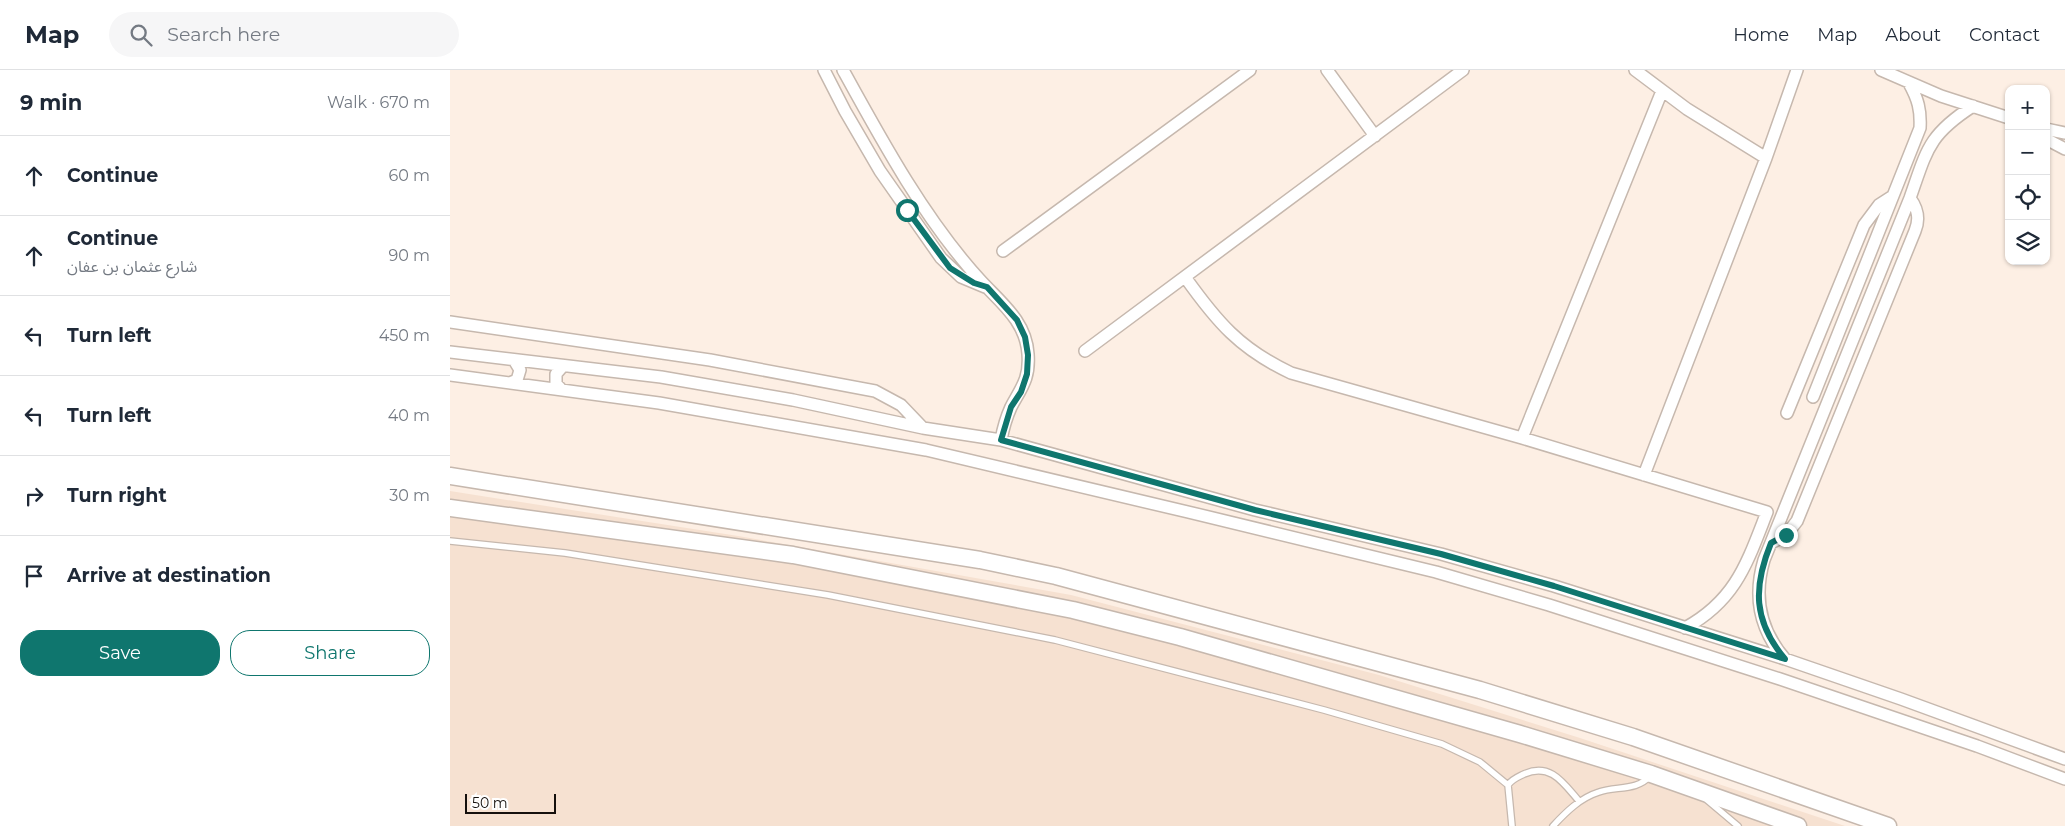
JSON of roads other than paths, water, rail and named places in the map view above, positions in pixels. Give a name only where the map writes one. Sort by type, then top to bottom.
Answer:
[{"type":"street","points":[[824,70],[844,111],[880,171],[941,258],[961,277],[987,287]]},
{"type":"street","points":[[843,70],[901,171],[938,226],[953,248],[1017,320],[1025,337],[1028,355],[1027,374],[1021,392],[1011,407],[1001,440]]},
{"type":"street","points":[[1003,250],[1250,70]]},
{"type":"street","points":[[1327,70],[1375,136]]},
{"type":"street","points":[[1085,351],[1463,70]]},
{"type":"street","points":[[1635,70],[1713,126],[1766,158]]},
{"type":"street","points":[[1644,475],[1766,158],[1797,70]]},
{"type":"street","points":[[1881,70],[1909,83],[2005,117]]},
{"type":"street","points":[[1813,397],[1920,128],[1919,101],[1909,83]]},
{"type":"street","points":[[1522,438],[1662,91]]},
{"type":"street","points":[[1785,659],[1769,638],[1760,613],[1758,586],[1760,573],[1932,142],[1946,125],[1973,106]]},
{"type":"street","points":[[2050,130],[2065,134]]},
{"type":"street","points":[[2050,141],[2065,149]]},
{"type":"street","points":[[1787,413],[1864,225],[1879,205],[1893,196]]},
{"type":"street","points":[[1771,543],[1786,535],[1798,521],[1916,231],[1918,224],[1917,210],[1910,198]]},
{"type":"street","points":[[1185,277],[1221,324],[1246,347],[1283,369],[1768,512],[1745,569],[1730,593],[1709,613],[1685,628]]},
{"type":"street","points":[[450,322],[710,360],[876,391],[901,404],[923,428]]},
{"type":"street","points":[[450,352],[670,379],[793,400],[923,428],[1001,440],[1255,510],[1441,554],[1554,586],[1901,698],[2065,759]]},
{"type":"street","points":[[512,382],[517,380],[520,370],[514,360]]},
{"type":"street","points":[[560,388],[556,384],[556,374],[563,366]]},
{"type":"street","points":[[450,375],[659,402],[926,450],[1436,572],[1549,605],[1780,679],[1977,746],[2065,779]]},
{"type":"street","points":[[450,476],[980,560],[1056,576],[1471,687],[1551,711],[1633,737],[1888,826]]},
{"type":"street","points":[[450,508],[793,555],[1073,610],[1180,637],[1423,705],[1651,774],[1798,826]]},
{"type":"lane","points":[[450,541],[565,553],[818,594],[1055,640],[1324,710],[1442,744],[1480,762],[1508,785],[1512,826]]},
{"type":"lane","points":[[1508,785],[1511,781],[1528,772],[1538,770],[1548,772],[1557,776],[1579,802]]},
{"type":"lane","points":[[1553,826],[1579,802],[1598,792],[1641,784],[1651,774]]},
{"type":"lane","points":[[1692,788],[1738,826]]}]
